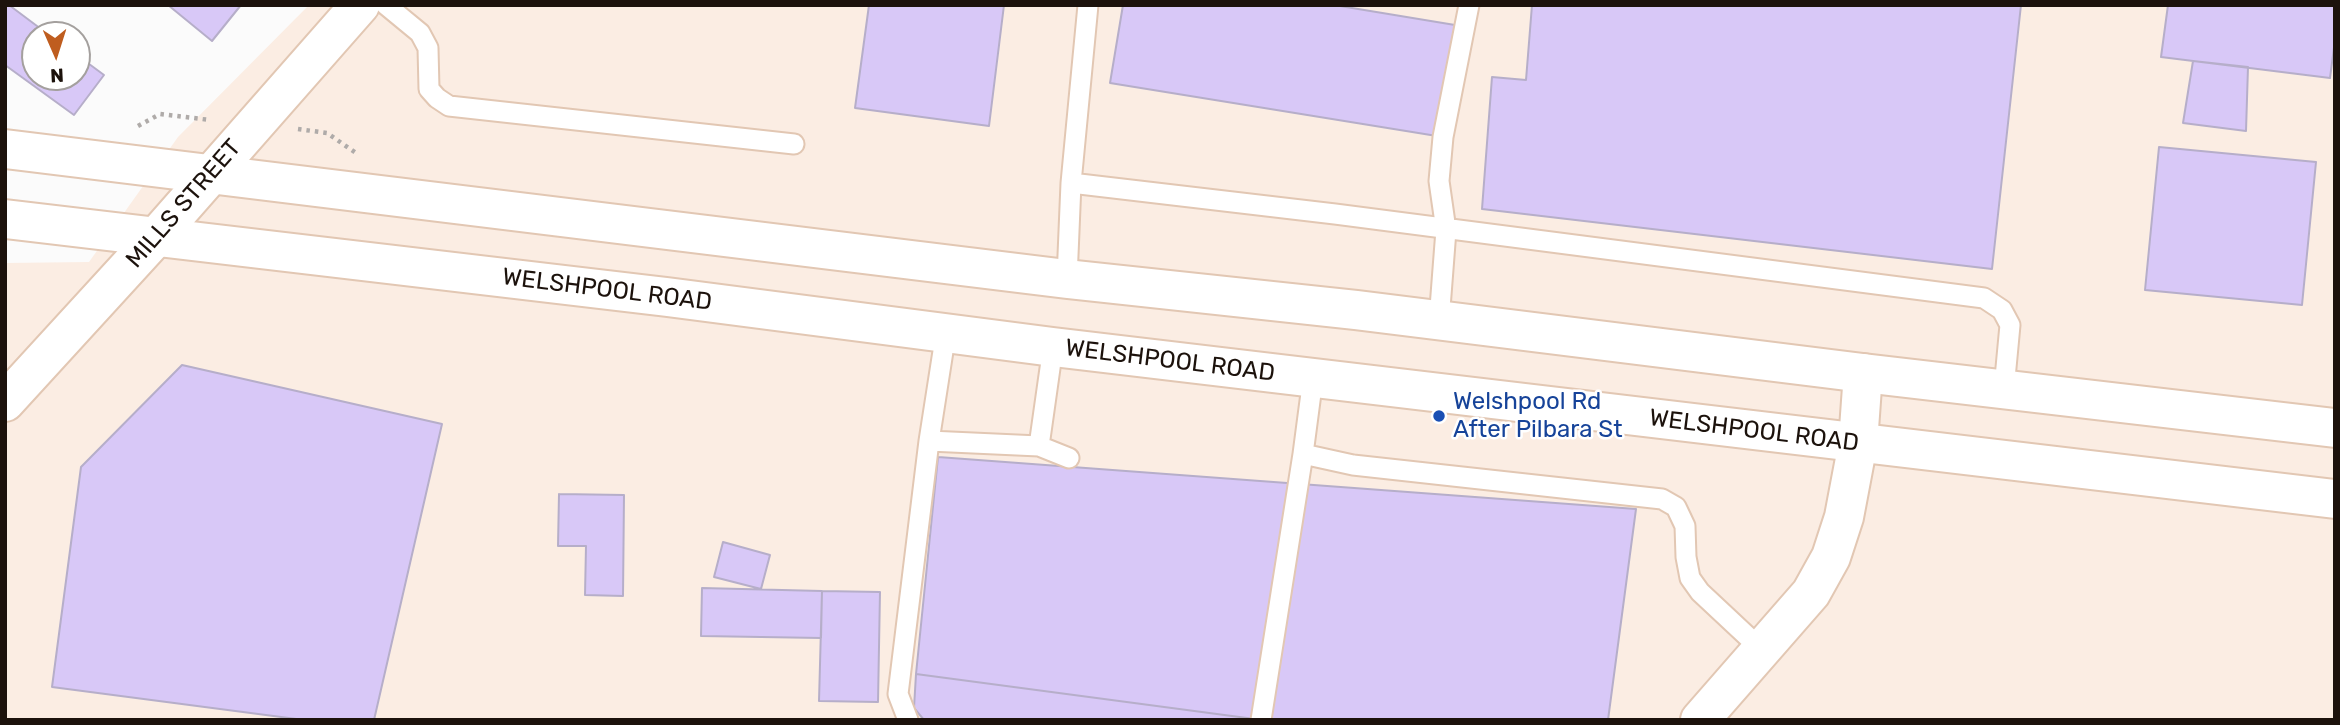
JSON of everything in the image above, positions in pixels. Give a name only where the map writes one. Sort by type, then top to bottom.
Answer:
[{"type":"main road","name":"MILLS STREET","points":[[5,402],[156,237],[360,5]]},
{"type":"main road","points":[[5,149],[1067,279],[2335,428]]},
{"type":"main road","name":"WELSHPOOL ROAD","points":[[5,219],[2335,499]]},
{"type":"main road","points":[[1700,720],[1811,593],[1830,557],[1844,517],[1858,443],[1863,373]]},
{"type":"lane","points":[[386,5],[420,33],[428,48],[429,89],[437,99],[449,106],[794,144]]},
{"type":"lane","points":[[1067,279],[1071,183],[1088,5]]},
{"type":"lane","points":[[1439,321],[1446,230],[1439,181],[1443,137],[1469,5]]},
{"type":"lane","points":[[1071,183],[1984,299],[2002,310],[2010,325],[2004,389]]},
{"type":"lane","points":[[908,720],[898,694],[929,441],[946,332]]},
{"type":"lane","points":[[1039,446],[1053,347]]},
{"type":"lane","points":[[1261,720],[1313,378]]},
{"type":"lane","points":[[929,441],[1039,446],[1069,458]]},
{"type":"lane","points":[[1303,454],[1353,465],[1662,499],[1676,507],[1685,526],[1690,579],[1700,592],[1762,650]]},
{"type":"shaded area","points":[[309,5],[2335,5],[2335,720],[5,720],[5,263],[89,262],[178,137]]},
{"type":"building","points":[[5,5],[9,5],[30,21],[21,21],[21,77],[5,65]]},
{"type":"building","points":[[168,5],[241,5],[212,41]]},
{"type":"building","points":[[869,5],[1004,5],[989,126],[855,108]]},
{"type":"building","points":[[1123,5],[1334,5],[1461,26],[1443,137],[1110,83]]},
{"type":"building","points":[[1532,5],[2021,5],[1992,269],[1482,209],[1492,77],[1526,80]]},
{"type":"building","points":[[2168,5],[2335,5],[2335,40],[2330,78],[2161,57]]},
{"type":"building","points":[[2193,61],[2248,67],[2246,131],[2183,123]]},
{"type":"building","points":[[91,65],[104,75],[74,115],[41,91],[91,91]]},
{"type":"building","points":[[2159,147],[2316,162],[2302,305],[2145,290]]},
{"type":"building","points":[[182,365],[442,424],[374,720],[304,720],[52,687],[81,467]]},
{"type":"building","points":[[938,457],[1636,509],[1608,720],[1262,720],[916,674]]},
{"type":"building","points":[[559,494],[624,495],[623,596],[585,595],[586,546],[558,546]]},
{"type":"building","points":[[723,542],[770,555],[761,589],[714,577]]},
{"type":"building","points":[[702,588],[822,591],[821,638],[701,636]]},
{"type":"building","points":[[822,591],[880,592],[878,702],[819,701]]},
{"type":"building","points":[[916,674],[1262,720],[924,720],[914,708]]},
{"type":"place","name":"Welshpool Rd After Pilbara St","points":[[1439,416]]}]
